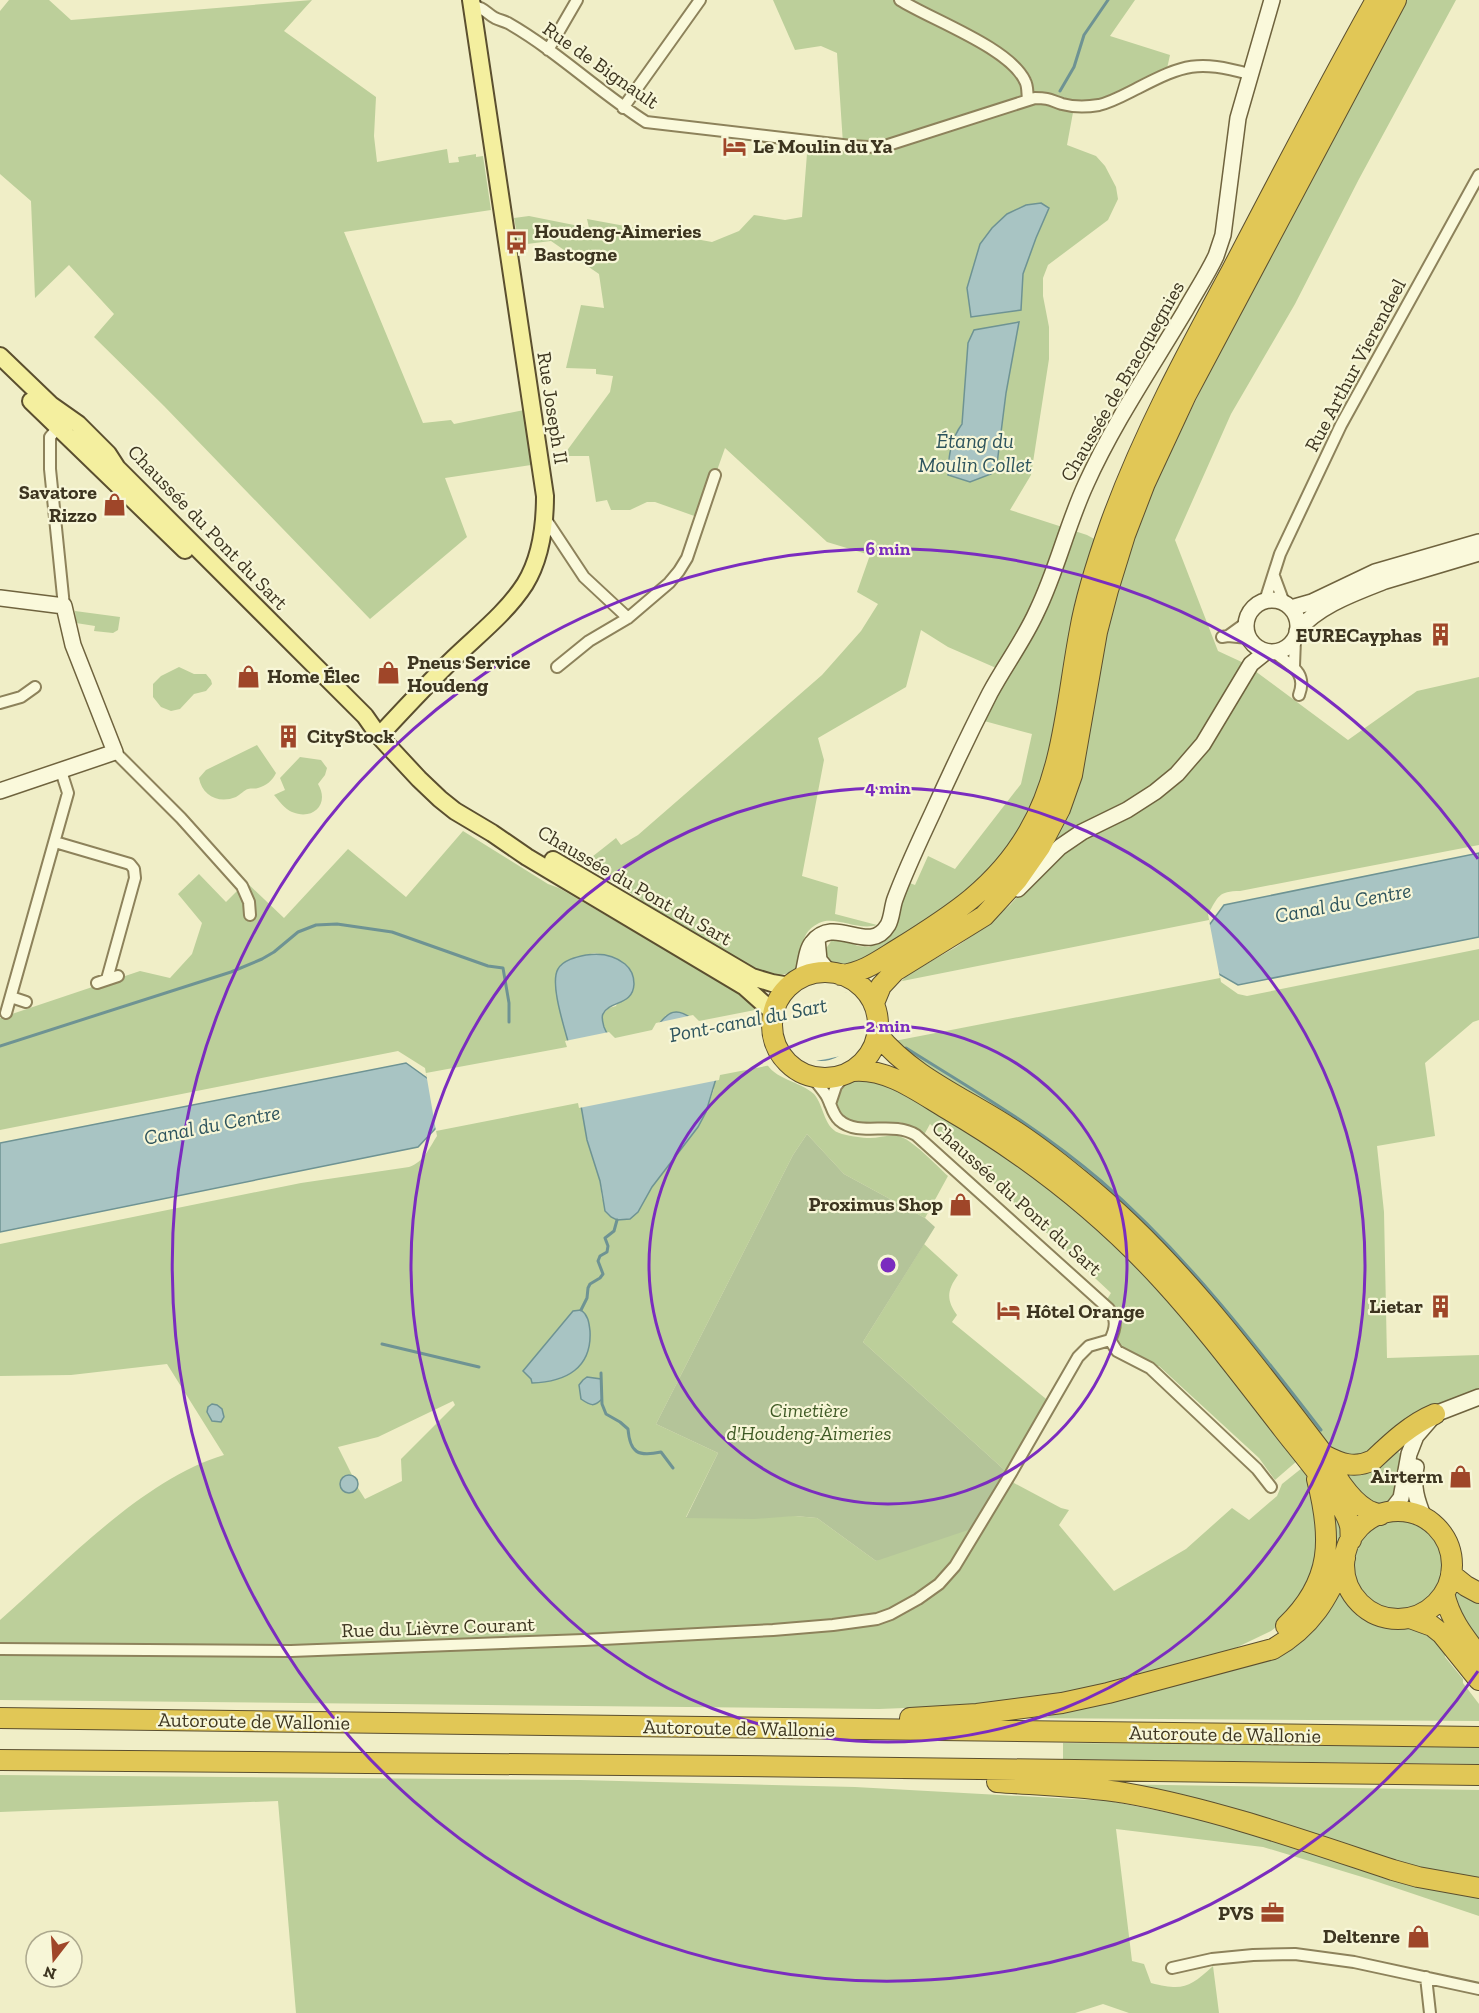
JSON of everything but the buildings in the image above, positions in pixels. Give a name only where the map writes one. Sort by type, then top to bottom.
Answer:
[{"type":"highway","points":[[878,1035],[889,1049],[906,1063],[1010,1127],[1054,1159],[1095,1192],[1175,1269],[1245,1352],[1319,1463],[1350,1526],[1344,1571],[1353,1596],[1372,1613],[1384,1618],[1410,1618],[1430,1609],[1444,1593],[1451,1574],[1451,1555],[1444,1538],[1432,1523],[1424,1518],[1401,1512],[1385,1513],[1366,1509],[1356,1502],[1330,1467],[1319,1463],[1163,1282],[1085,1206],[1001,1142],[909,1086],[866,1070],[823,1078],[812,1077],[794,1068],[780,1052],[773,1033],[774,1013],[780,998],[796,982],[819,973],[854,974],[952,915],[974,898],[1006,864],[1031,828],[1053,776],[1083,617],[1109,527],[1127,479],[1170,387],[1376,0]]},
{"type":"highway","points":[[874,1003],[881,986],[895,971],[984,916],[1034,858],[1064,799],[1072,776],[1097,632],[1108,590],[1125,535],[1163,442],[1232,307],[1396,0]]},
{"type":"highway","points":[[835,974],[849,978],[863,988],[874,1003],[877,1013],[878,1035],[869,1056],[849,1073]]},
{"type":"highway","points":[[1319,1463],[1357,1466],[1366,1463],[1373,1460],[1409,1428],[1435,1414]]},
{"type":"highway","points":[[1223,1662],[1270,1638],[1284,1628],[1315,1590],[1327,1541],[1319,1463]]},
{"type":"highway","points":[[858,1730],[892,1718],[977,1714],[1062,1703],[1108,1694],[1273,1649],[1289,1640],[1304,1626],[1326,1599],[1348,1549],[1363,1524],[1385,1513]]},
{"type":"highway","points":[[1451,1574],[1479,1593]]},
{"type":"highway","points":[[1444,1593],[1448,1609],[1456,1625],[1479,1656]]},
{"type":"highway","points":[[1410,1618],[1432,1626],[1442,1634],[1479,1680]]},
{"type":"highway","name":"Autoroute de Wallonie","points":[[0,1718],[1479,1737]]},
{"type":"highway","name":"Autoroute de Wallonie","points":[[0,1760],[1479,1775]]},
{"type":"highway","points":[[949,1769],[987,1781],[1122,1793],[1168,1801],[1393,1870],[1479,1888]]},
{"type":"main road","name":"Rue Joseph II","points":[[379,736],[519,592],[536,560],[545,518],[545,496],[471,3]]},
{"type":"main road","name":"Chaussée du Pont du Sart","points":[[0,356],[51,405],[62,422]]},
{"type":"main road","name":"Chaussée du Pont du Sart","points":[[0,372],[62,422],[78,424],[108,454],[117,468],[365,716],[379,736],[440,799],[527,857],[745,987],[774,1013]]},
{"type":"main road","name":"Chaussée du Pont du Sart","points":[[492,833],[531,847],[752,976],[772,983],[796,982]]},
{"type":"street","points":[[548,50],[577,0]]},
{"type":"street","points":[[623,108],[700,0]]},
{"type":"street","points":[[900,0],[972,37],[1009,62],[1020,72],[1026,83],[1028,99]]},
{"type":"street","name":"Chaussée de Bracquegnies","points":[[817,939],[830,931],[863,938],[872,937],[880,934],[888,925],[894,902],[915,850],[965,743],[1023,638],[1047,589],[1076,506],[1087,482],[1116,426],[1216,256],[1223,234],[1238,118],[1272,0]]},
{"type":"street","name":"Rue de Bignault","points":[[471,3],[487,10],[493,17],[506,22],[548,50],[623,108],[646,122],[868,147],[888,145],[1028,99],[1048,98],[1058,103],[1074,106],[1100,104],[1129,93],[1166,73],[1195,65],[1225,68],[1249,74]]},
{"type":"street","points":[[475,27],[489,25],[493,17]]},
{"type":"street","name":"Rue Arthur Vierendeel","points":[[1265,601],[1280,554],[1341,425],[1478,178]]},
{"type":"street","points":[[62,422],[50,436],[50,469],[64,606],[73,645],[115,752],[181,818],[242,886],[249,902],[250,915]]},
{"type":"street","points":[[557,667],[589,641],[628,618],[669,583],[679,571],[687,558],[715,475]]},
{"type":"street","points":[[545,518],[584,577],[628,618]]},
{"type":"street","points":[[1294,666],[1253,644],[1247,630],[1252,609],[1265,601],[1276,600],[1287,606],[1312,602],[1375,572],[1479,542]]},
{"type":"street","points":[[984,916],[1020,888],[1060,847],[1082,832],[1127,810],[1177,774],[1203,744],[1251,664],[1270,652],[1282,650],[1317,612],[1385,580],[1479,553]]},
{"type":"street","points":[[1274,576],[1287,606],[1298,623],[1294,666],[1301,681],[1299,695]]},
{"type":"street","points":[[0,598],[64,606]]},
{"type":"street","points":[[1225,637],[1247,630]]},
{"type":"street","points":[[0,704],[21,697],[35,687]]},
{"type":"street","points":[[0,791],[115,752]]},
{"type":"street","points":[[6,1013],[68,793],[61,771]]},
{"type":"street","points":[[55,842],[130,864],[134,869],[135,878],[107,979]]},
{"type":"street","points":[[817,939],[819,960],[835,974]]},
{"type":"street","points":[[796,982],[808,950],[817,939]]},
{"type":"street","points":[[11,997],[26,1002]]},
{"type":"street","points":[[830,1104],[836,1086],[849,1073]]},
{"type":"street","name":"Chaussée du Pont du Sart","points":[[812,1077],[825,1094],[837,1119],[849,1126],[856,1128],[896,1127],[916,1135],[1103,1302],[1115,1320],[1114,1332],[1110,1340]]},
{"type":"street","points":[[1110,1340],[1117,1351],[1150,1368],[1257,1469],[1271,1487]]},
{"type":"street","name":"Rue du Lièvre Courant","points":[[0,1649],[314,1650],[750,1631],[833,1625],[877,1618],[903,1608],[947,1576],[975,1535],[1078,1357],[1089,1346],[1110,1340]]},
{"type":"street","points":[[1385,1513],[1401,1498],[1409,1454],[1416,1436],[1435,1414],[1479,1397]]},
{"type":"street","points":[[1424,1518],[1416,1499],[1414,1484],[1420,1449],[1426,1436],[1436,1425],[1459,1411],[1479,1405]]},
{"type":"street","points":[[1172,1968],[1212,1959],[1295,1954],[1328,1957],[1479,1989]]},
{"type":"street","points":[[1426,1977],[1430,2013]]},
{"type":"green space","points":[[9,0],[49,0],[71,20],[312,0],[284,31],[376,97],[374,136],[377,162],[447,149],[449,163],[459,162],[458,157],[476,154],[476,157],[483,156],[491,210],[344,232],[423,423],[451,420],[454,424],[524,410],[531,465],[445,478],[467,537],[370,619],[94,337],[114,314],[69,265],[35,298],[31,201],[0,174],[0,11]]},
{"type":"green space","points":[[773,0],[1135,0],[1110,36],[1170,55],[1166,73],[1129,93],[1074,107],[1067,145],[1096,156],[1105,166],[1116,187],[1118,199],[1108,220],[1048,265],[1043,278],[1043,296],[1049,327],[1049,359],[1031,475],[1010,510],[1087,535],[1098,541],[1048,772],[1018,837],[970,893],[869,960],[838,967],[831,964],[825,952],[832,940],[840,939],[858,946],[869,947],[885,939],[892,931],[907,882],[915,885],[928,856],[955,869],[1021,784],[1032,734],[977,719],[1003,671],[948,647],[921,630],[906,687],[818,738],[824,760],[802,876],[838,887],[835,914],[877,925],[862,926],[832,921],[819,923],[806,934],[795,969],[776,975],[759,972],[745,965],[644,905],[640,899],[583,864],[616,838],[621,845],[638,835],[822,675],[861,631],[878,604],[857,592],[870,555],[827,542],[725,448],[700,518],[655,502],[647,502],[630,510],[611,510],[607,500],[596,502],[589,456],[563,456],[610,392],[613,376],[596,374],[596,369],[566,368],[581,305],[604,308],[599,274],[551,241],[519,245],[514,218],[529,216],[589,228],[587,219],[712,242],[739,231],[754,215],[785,220],[802,217],[808,141],[843,144],[837,53],[821,46],[795,50]],"holes":[[[1025,205],[1049,208],[1023,274],[1020,310]],[[1019,322],[1006,393],[948,475],[948,460],[956,433]]]},
{"type":"green space","points":[[1406,0],[1456,0],[1359,179],[1295,304],[1231,414],[1175,540],[1218,651],[1246,664],[1199,742],[1151,791],[1044,851],[1113,600],[1148,497],[1241,309]]},
{"type":"green space","points":[[75,611],[120,617],[118,630],[113,633],[94,631],[95,626],[76,623]]},
{"type":"green space","points":[[179,667],[194,674],[206,674],[212,684],[206,691],[194,694],[180,709],[171,711],[161,707],[153,697],[153,684],[161,676]]},
{"type":"green space","points":[[1251,668],[1348,740],[1417,691],[1479,677],[1479,845],[1227,892],[1219,896],[1208,914],[1221,982],[1238,994],[1247,996],[1479,949],[1479,1020],[1473,1022],[1425,1063],[1435,1136],[1377,1146],[1384,1212],[1387,1358],[1479,1355],[1479,1391],[1373,1455],[1335,1456],[1272,1375],[897,1051],[883,1003],[907,975],[956,947],[1010,905],[1055,855],[1171,784]]},
{"type":"green space","points":[[257,745],[276,773],[269,782],[261,787],[246,790],[236,797],[223,800],[212,797],[204,790],[199,778],[206,770]]},
{"type":"green space","points":[[300,757],[321,760],[327,768],[318,784],[321,791],[321,804],[313,812],[307,814],[289,811],[274,795],[285,790],[280,778]]},
{"type":"green space","points":[[463,831],[548,884],[559,888],[754,1002],[765,1061],[774,1072],[814,1094],[831,1127],[842,1134],[856,1137],[895,1136],[903,1138],[917,1147],[948,1176],[925,1218],[844,1174],[807,1134],[793,1155],[656,1424],[718,1453],[686,1517],[795,1516],[817,1518],[876,1561],[1010,1475],[1014,1483],[1069,1510],[1059,1525],[1114,1591],[1186,1549],[1232,1508],[1249,1520],[1277,1496],[1282,1484],[1302,1468],[1313,1488],[1318,1504],[1315,1576],[1283,1622],[1271,1631],[1225,1653],[1164,1670],[1040,1699],[982,1705],[879,1709],[0,1700],[0,1620],[134,1503],[194,1467],[224,1455],[167,1364],[71,1375],[0,1376],[0,1244],[301,1183],[409,1167],[422,1158],[437,1136],[425,1068],[398,1051],[0,1130],[0,1018],[140,971],[170,978],[192,954],[202,923],[178,894],[199,874],[226,902],[246,882],[284,918],[348,849],[406,897]],"holes":[[[595,953],[616,959],[632,973],[616,1006],[609,1008],[603,1014],[602,1022],[607,1036],[646,1046],[666,1015],[714,1089],[698,1127],[652,1187],[638,1212],[602,1199],[600,1181],[587,1140],[574,1062],[559,1008],[580,956]],[[453,1401],[455,1405],[401,1459],[402,1481],[365,1499],[358,1488],[358,1479],[352,1475],[338,1447],[378,1437]]]},
{"type":"green space","points":[[851,1079],[887,1083],[992,1143],[1091,1221],[1180,1311],[1297,1461],[1275,1480],[1259,1458],[1159,1366],[1153,1367],[1117,1344],[1118,1316],[1106,1301],[1111,1293],[930,1124],[924,1135],[909,1125],[899,1122],[855,1123],[846,1119],[836,1105],[841,1087]]},
{"type":"green space","name":"Cimetière d'Houdeng-Aimeries","points":[[807,1134],[844,1174],[925,1218],[935,1227],[863,1342],[1010,1475],[980,1526],[876,1561],[817,1518],[795,1516],[755,1519],[686,1518],[718,1453],[656,1424],[793,1155]]},
{"type":"green space","points":[[924,1244],[958,1275],[949,1295],[951,1305],[957,1315],[952,1322],[1051,1403],[1010,1475],[863,1342]]},
{"type":"green space","points":[[1396,1450],[1402,1455],[1399,1487],[1393,1500],[1380,1507],[1362,1495],[1345,1472]]},
{"type":"green space","points":[[1327,1502],[1340,1518],[1342,1539],[1336,1564],[1312,1601]]},
{"type":"green space","points":[[1398,1521],[1415,1525],[1430,1534],[1439,1549],[1443,1566],[1439,1583],[1430,1598],[1415,1607],[1398,1611],[1381,1607],[1366,1598],[1357,1583],[1353,1566],[1357,1549],[1366,1534],[1381,1525]]},
{"type":"green space","points":[[1339,1581],[1347,1599],[1359,1613],[1384,1626],[1426,1630],[1444,1647],[1445,1657],[1479,1704],[1479,1721],[1013,1718],[1272,1655]]},
{"type":"green space","points":[[1454,1585],[1479,1601],[1479,1645],[1456,1610]]},
{"type":"green space","points":[[1063,1743],[1479,1747],[1479,1764],[1063,1759]]},
{"type":"green space","points":[[0,1775],[580,1780],[855,1787],[1109,1801],[1206,1820],[1399,1880],[1479,1895],[1479,1916],[1263,1847],[1116,1829],[1132,1961],[1144,1964],[1151,1983],[1171,1987],[1191,1983],[1213,1966],[1219,2013],[1129,2013],[1103,2004],[1075,2013],[296,2013],[278,1801],[0,1812]]},
{"type":"green space","points":[[1105,1784],[1479,1790],[1479,1881],[1412,1869]]},
{"type":"water","points":[[1041,203],[1049,208],[1023,274],[1021,310],[971,317],[967,288],[980,244],[1007,214],[1026,205]]},
{"type":"water","name":"Étang du Moulin Collet","points":[[1019,322],[1006,393],[997,464],[991,474],[970,482],[948,475],[951,448],[962,424],[968,343],[974,330]]},
{"type":"water","name":"Canal du Centre","points":[[1479,853],[1479,937],[1238,985],[1219,974],[851,1046],[840,1055],[824,1060],[804,1057],[718,1072],[706,1112],[698,1127],[652,1187],[638,1212],[630,1219],[617,1220],[605,1211],[600,1181],[587,1140],[580,1100],[436,1128],[418,1147],[0,1232],[0,1143],[406,1063],[427,1078],[570,1049],[557,996],[556,976],[558,969],[570,959],[586,955],[606,955],[621,961],[632,973],[634,984],[630,996],[611,1006],[602,1015],[605,1029],[614,1041],[653,1033],[663,1019],[673,1012],[684,1014],[698,1024],[1210,924],[1224,905]]},
{"type":"water","points":[[581,1310],[588,1319],[590,1331],[587,1355],[566,1376],[556,1380],[532,1383],[523,1371],[573,1311]]},
{"type":"water","points":[[587,1377],[601,1379],[602,1399],[594,1404],[581,1399],[579,1385]]},
{"type":"water","points":[[212,1404],[222,1409],[224,1417],[221,1422],[212,1421],[207,1412],[208,1407]]},
{"type":"water","points":[[345,1475],[353,1475],[358,1480],[356,1491],[345,1493],[340,1488],[340,1480]]},
{"type":"pier","name":"Pont-canal du Sart","points":[[1209,920],[1220,978],[853,1049],[846,1055],[811,1062],[802,1059],[720,1075],[719,1080],[579,1108],[578,1103],[436,1131],[426,1073],[567,1047],[565,1041],[609,1032],[615,1038],[652,1030],[656,1023],[693,1015],[699,1021],[791,1003],[801,994],[830,988],[842,993]]},
{"type":"waterway","points":[[1060,91],[1074,67],[1084,35],[1108,0]]},
{"type":"waterway","points":[[0,1046],[231,972],[274,952],[298,932],[316,925],[337,924],[392,932],[488,966],[503,968],[509,1003],[509,1022]]},
{"type":"waterway","points":[[906,1048],[1055,1144],[1132,1209],[1217,1300],[1321,1430]]},
{"type":"waterway","points":[[581,1310],[590,1284],[603,1274],[598,1261],[600,1256],[607,1252],[608,1246],[605,1238],[614,1231],[617,1220]]},
{"type":"waterway","points":[[382,1344],[479,1367]]},
{"type":"waterway","points":[[601,1373],[602,1404],[606,1414],[628,1429],[633,1448],[646,1454],[661,1452],[673,1468]]},
{"type":"place","name":"Le Moulin du Ya","points":[[735,146]]},
{"type":"place","name":"Houdeng-Aimeries Bastogne","points":[[516,242]]},
{"type":"place","name":"Savatore Rizzo","points":[[115,504]]},
{"type":"place","name":"EURECayphas","points":[[1440,635]]},
{"type":"place","name":"Pneus Service Houdeng","points":[[389,673]]},
{"type":"place","name":"Home Élec","points":[[249,676]]},
{"type":"place","name":"CityStock","points":[[289,736]]},
{"type":"place","name":"Proximus Shop","points":[[961,1204]]},
{"type":"place","name":"Lietar","points":[[1441,1306]]},
{"type":"place","name":"Hôtel Orange","points":[[1008,1311]]},
{"type":"place","name":"Airterm","points":[[1461,1476]]},
{"type":"place","name":"PVS","points":[[1272,1913]]},
{"type":"place","name":"Deltenre","points":[[1418,1936]]}]
